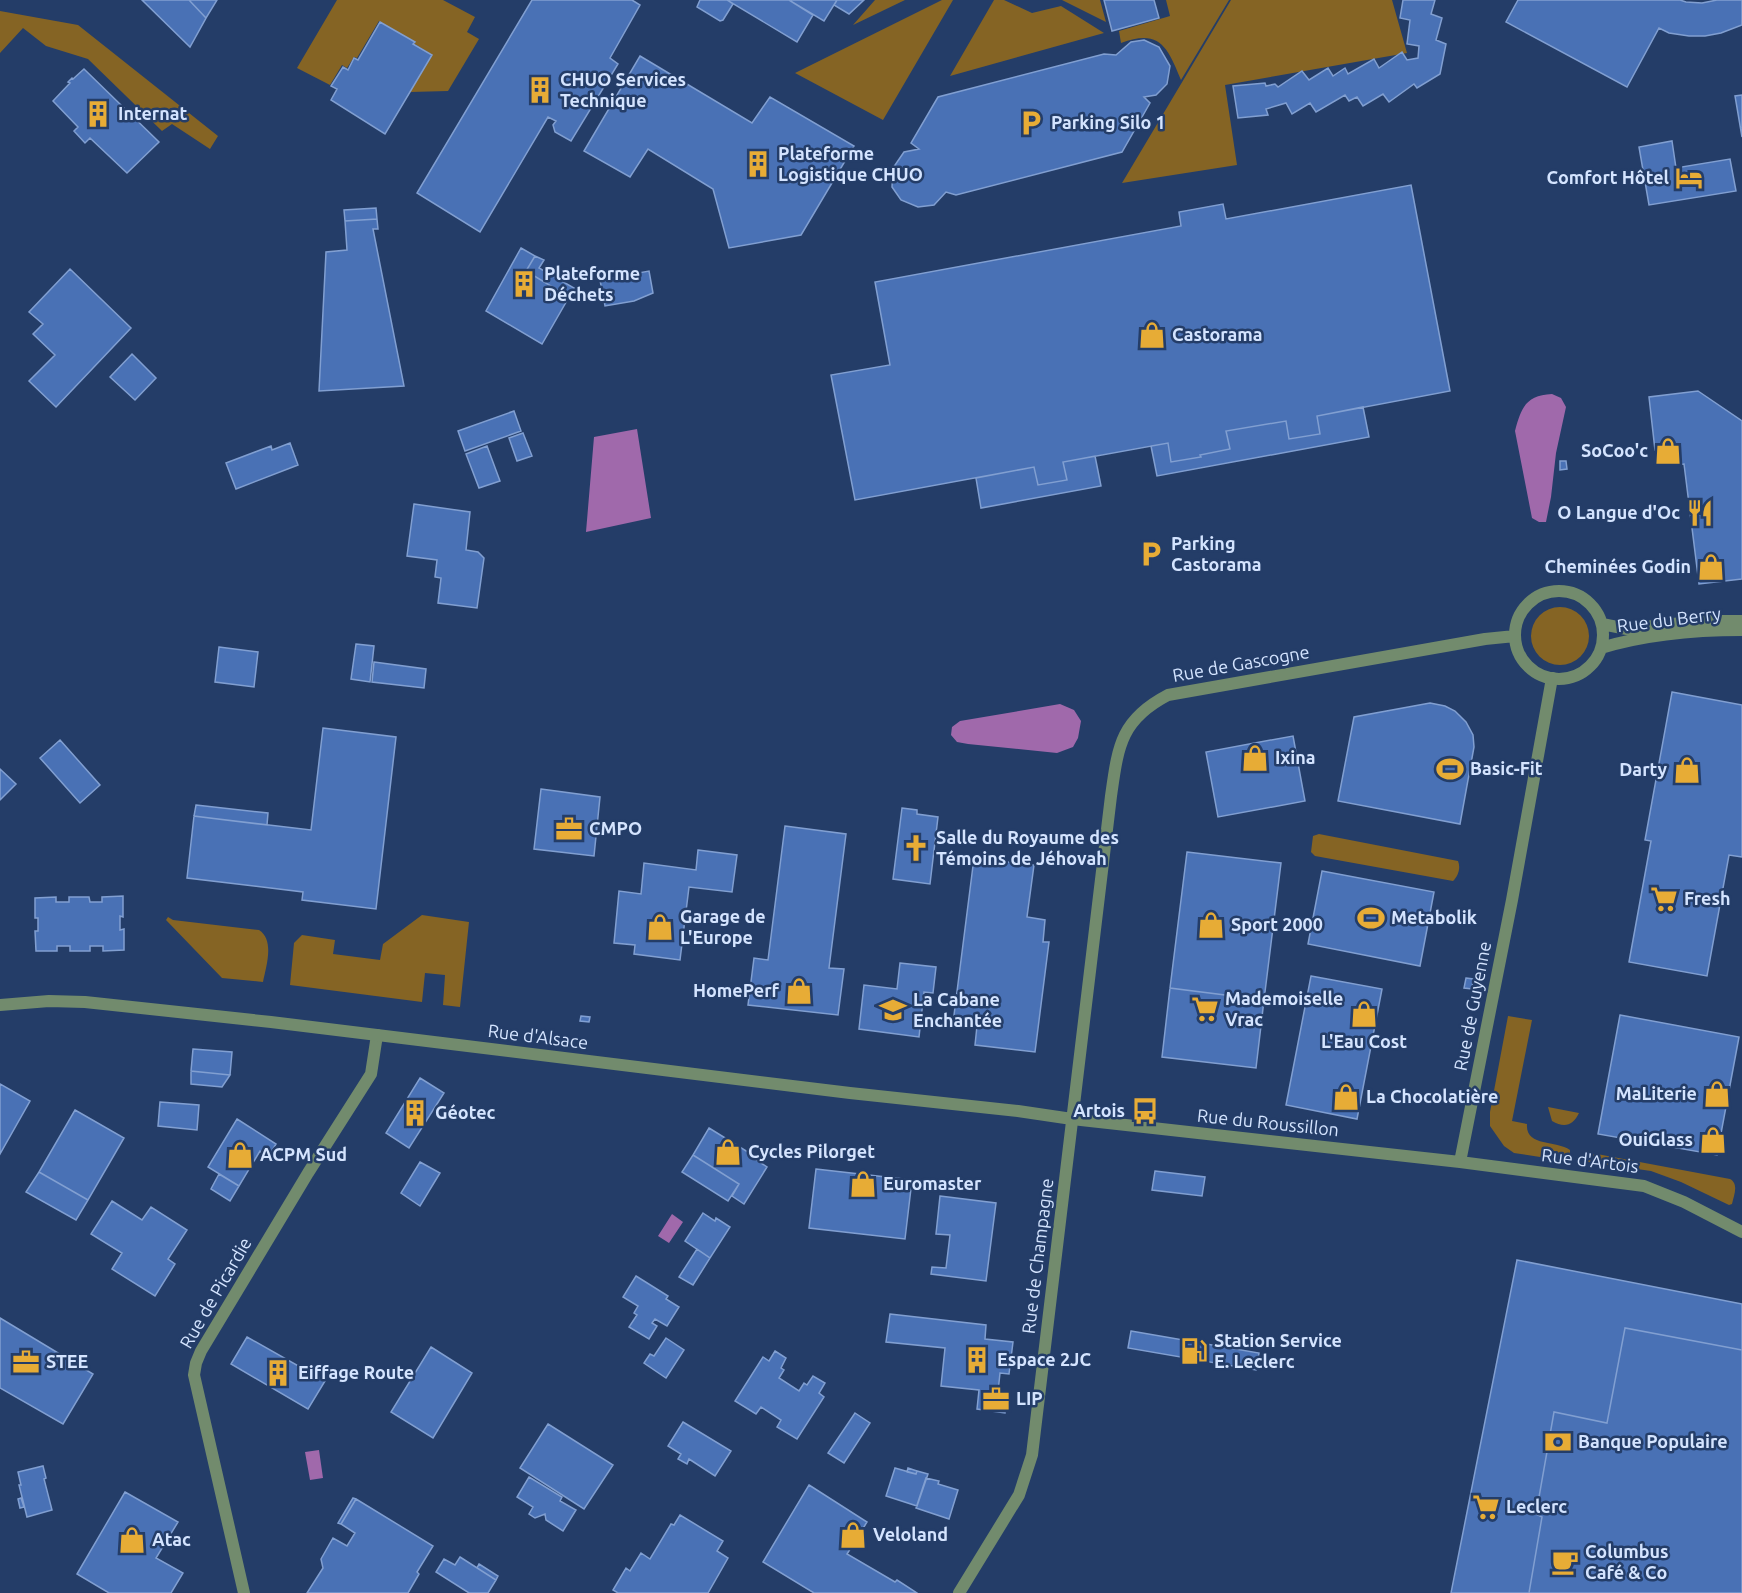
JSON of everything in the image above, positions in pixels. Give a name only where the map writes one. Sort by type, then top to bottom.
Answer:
[{"type":"street","points":[[1555,590],[1578,595],[1589,602],[1597,612],[1602,624],[1604,636],[1601,648],[1593,663],[1585,671],[1575,676],[1564,679],[1540,675],[1522,659],[1517,648],[1516,624],[1522,610],[1544,593],[1555,590]]},
{"type":"street","name":"Rue du Berry","points":[[1602,624],[1627,629],[1700,621],[1742,621]]},
{"type":"street","name":"Rue du Berry","points":[[1601,648],[1630,639],[1698,631],[1742,630]]},
{"type":"street","name":"Rue de Gascogne","points":[[1072,1119],[1117,753],[1130,725],[1137,716],[1147,707],[1168,695],[1485,639],[1515,636]]},
{"type":"street","name":"Rue de Guyenne","points":[[1460,1162],[1512,900],[1552,678]]},
{"type":"street","name":"Rue d'Alsace","points":[[0,1005],[49,1001],[85,1002],[1072,1119]]},
{"type":"street","name":"Rue de Picardie","points":[[244,1593],[194,1375],[196,1363],[308,1173],[371,1074],[377,1035]]},
{"type":"street","name":"Rue du Roussillon","points":[[1072,1119],[1460,1162]]},
{"type":"street","name":"Rue de Champagne","points":[[958,1593],[1019,1495],[1032,1455],[1072,1119]]},
{"type":"street","name":"Rue d'Artois","points":[[1460,1162],[1644,1186],[1684,1202],[1742,1232]]},
{"type":"shaded area","points":[[337,0],[443,0],[475,17],[467,32],[479,39],[448,91],[410,92],[432,55],[379,21],[357,58],[354,57],[347,68],[342,65],[330,85],[297,68]]},
{"type":"shaded area","points":[[875,0],[905,0],[853,25]]},
{"type":"shaded area","points":[[942,0],[953,0],[883,120],[795,73]]},
{"type":"shaded area","points":[[994,0],[1004,0],[1032,13],[1061,6],[1104,33],[950,76]]},
{"type":"shaded area","points":[[1062,0],[1100,0],[1106,22]]},
{"type":"shaded area","points":[[1166,0],[1229,0],[1181,80],[1167,50],[1161,44],[1145,38],[1121,43],[1119,31],[1170,16]]},
{"type":"shaded area","points":[[1231,0],[1392,0],[1407,53],[1225,85],[1237,165],[1122,183]]},
{"type":"shaded area","points":[[0,11],[78,25],[218,136],[210,149],[172,124],[162,131],[88,59],[46,46],[23,28],[0,53]]},
{"type":"shaded area","points":[[1552,394],[1561,398],[1566,407],[1556,453],[1546,522],[1539,522],[1532,518],[1515,431],[1522,409],[1530,400]]},
{"type":"shaded area","points":[[637,429],[651,518],[586,532],[594,437]]},
{"type":"shaded area","points":[[1560,607],[1571,609],[1584,620],[1589,636],[1587,647],[1576,660],[1560,665],[1549,663],[1536,652],[1531,636],[1533,625],[1544,612]]},
{"type":"shaded area","points":[[1060,704],[1074,710],[1081,721],[1078,738],[1073,747],[1057,753],[968,744],[957,742],[951,735],[952,727],[960,721]]},
{"type":"shaded area","points":[[1319,834],[1458,861],[1458,872],[1453,881],[1315,856],[1311,852],[1313,836]]},
{"type":"shaded area","points":[[422,915],[469,922],[460,1007],[443,1005],[445,975],[425,973],[422,1002],[290,985],[294,943],[302,935],[335,940],[333,954],[380,960],[383,944]]},
{"type":"shaded area","points":[[168,917],[173,920],[259,930],[264,934],[268,947],[263,982],[222,978],[166,920]]},
{"type":"shaded area","points":[[1508,1016],[1532,1020],[1512,1121],[1527,1124],[1528,1131],[1536,1140],[1570,1150],[1570,1159],[1566,1161],[1514,1153],[1504,1146],[1490,1126],[1490,1112]]},
{"type":"shaded area","points":[[1548,1107],[1579,1113],[1571,1123],[1560,1125],[1552,1121]]},
{"type":"shaded area","points":[[1597,1154],[1730,1179],[1735,1187],[1732,1204],[1729,1205],[1681,1182],[1651,1171],[1588,1162],[1590,1155]]},
{"type":"shaded area","points":[[672,1214],[683,1222],[669,1243],[658,1236]]},
{"type":"shaded area","points":[[319,1450],[323,1478],[310,1480],[305,1452]]},
{"type":"building","points":[[142,0],[189,0],[206,18],[190,47]]},
{"type":"building","points":[[189,0],[217,0],[206,18]]},
{"type":"building","name":"CHUO Services Technique","points":[[532,0],[632,0],[640,5],[610,58],[618,64],[571,141],[555,132],[553,125],[556,121],[548,117],[480,232],[417,193]]},
{"type":"building","points":[[700,0],[727,0],[733,4],[720,21],[697,7]]},
{"type":"building","points":[[727,0],[789,0],[813,15],[797,42]]},
{"type":"building","points":[[789,0],[837,0],[824,21]]},
{"type":"building","points":[[837,0],[864,0],[849,14],[834,5]]},
{"type":"building","points":[[1104,0],[1154,0],[1159,18],[1112,31]]},
{"type":"building","points":[[1403,0],[1435,0],[1431,14],[1442,18],[1436,40],[1446,44],[1440,74],[1417,88],[1414,84],[1389,102],[1383,94],[1363,106],[1357,97],[1349,101],[1345,95],[1316,112],[1310,103],[1292,114],[1286,103],[1266,109],[1268,115],[1238,118],[1233,86],[1265,83],[1266,86],[1275,84],[1278,87],[1302,71],[1309,80],[1328,68],[1333,76],[1345,68],[1348,74],[1374,59],[1379,68],[1402,52],[1407,60],[1418,58],[1419,46],[1407,44],[1410,20],[1400,18]]},
{"type":"building","points":[[1518,0],[1680,0],[1702,3],[1717,0],[1742,0],[1742,25],[1705,36],[1669,33],[1659,28],[1627,87],[1506,22]]},
{"type":"building","points":[[380,22],[415,42],[413,44],[432,55],[385,134],[331,100],[337,89],[331,86],[343,67],[348,70],[354,58],[358,60]]},
{"type":"building","name":"Parking Silo 1","points":[[1144,40],[1159,47],[1170,66],[1167,84],[1156,95],[1144,97],[1150,103],[1122,152],[956,195],[946,192],[934,205],[918,207],[901,200],[892,187],[893,168],[904,152],[919,149],[911,143],[938,97],[1104,54],[1116,55],[1131,42]]},
{"type":"building","name":"Plateforme Logistique CHUO","points":[[640,56],[752,123],[770,97],[854,146],[801,235],[729,248],[713,189],[648,149],[630,177],[584,151]]},
{"type":"building","name":"Internat","points":[[84,69],[159,142],[127,173],[90,138],[85,143],[74,131],[78,127],[53,101],[70,83],[68,82]]},
{"type":"building","points":[[1742,95],[1742,137],[1735,96]]},
{"type":"building","points":[[1672,141],[1676,168],[1730,159],[1736,191],[1649,205],[1639,147]]},
{"type":"building","points":[[1411,185],[1450,391],[1317,416],[1320,434],[1289,439],[1286,421],[1226,431],[1230,449],[1200,455],[1201,457],[1171,462],[1168,443],[1063,462],[1067,480],[1038,485],[1034,467],[855,500],[831,375],[890,365],[875,282],[1181,226],[1179,212],[1223,204],[1226,219]]},
{"type":"building","points":[[376,208],[377,219],[345,221],[344,210]]},
{"type":"building","points":[[377,219],[378,229],[373,229],[404,386],[319,391],[326,252],[347,250],[345,221]]},
{"type":"building","name":"Plateforme Déchets","points":[[521,248],[535,256],[526,271],[569,297],[542,344],[486,311]]},
{"type":"building","points":[[535,256],[544,260],[539,268],[574,288],[569,297],[526,271]]},
{"type":"building","points":[[70,269],[131,328],[56,407],[29,381],[55,355],[33,334],[43,324],[29,312]]},
{"type":"building","points":[[649,271],[653,293],[634,301],[605,306],[600,280]]},
{"type":"building","points":[[132,354],[156,378],[135,400],[110,377]]},
{"type":"building","points":[[1698,391],[1742,421],[1742,579],[1699,584],[1684,464],[1674,465],[1655,450],[1649,397]]},
{"type":"building","points":[[1363,407],[1369,437],[1157,476],[1151,446],[1168,443],[1171,462],[1201,457],[1200,455],[1230,449],[1226,431],[1286,421],[1289,439],[1320,434],[1317,416]]},
{"type":"building","points":[[514,411],[521,431],[465,451],[458,431]]},
{"type":"building","points":[[523,433],[532,456],[517,461],[509,438]]},
{"type":"building","points":[[290,443],[298,465],[236,489],[226,463],[271,446],[272,450]]},
{"type":"building","points":[[487,446],[500,481],[479,488],[466,454]]},
{"type":"building","points":[[1095,456],[1101,486],[981,508],[976,478],[1034,467],[1038,485],[1067,480],[1063,462]]},
{"type":"building","points":[[1560,461],[1566,461],[1567,469],[1560,470]]},
{"type":"building","points":[[414,504],[470,512],[466,550],[478,552],[484,558],[477,608],[438,603],[441,578],[435,577],[437,560],[407,556]]},
{"type":"building","points":[[356,644],[374,646],[370,682],[351,679]]},
{"type":"building","points":[[219,647],[258,652],[254,687],[215,682]]},
{"type":"building","points":[[374,662],[426,669],[424,688],[372,682]]},
{"type":"building","points":[[1672,692],[1742,705],[1742,857],[1729,855],[1707,976],[1629,962],[1651,841],[1645,840]]},
{"type":"building","points":[[1430,703],[1455,711],[1466,722],[1473,735],[1474,747],[1460,824],[1338,801],[1354,717]]},
{"type":"building","points":[[323,728],[396,737],[376,909],[302,900],[303,892],[187,878],[194,816],[311,830]]},
{"type":"building","points":[[1293,736],[1305,801],[1218,817],[1206,752]]},
{"type":"building","points":[[60,740],[100,785],[80,803],[40,758]]},
{"type":"building","points":[[0,769],[16,784],[0,800]]},
{"type":"building","points":[[541,789],[600,797],[594,856],[534,849]]},
{"type":"building","points":[[196,805],[268,813],[267,825],[194,816]]},
{"type":"building","name":"Salle du Royaume des Témoins de Jéhovah","points":[[902,808],[917,810],[917,814],[938,817],[930,884],[893,879]]},
{"type":"building","points":[[785,826],[846,834],[829,968],[844,969],[838,1015],[748,1005],[754,958],[768,960]]},
{"type":"building","points":[[698,850],[737,855],[732,892],[689,887],[680,960],[634,954],[635,945],[614,943],[619,891],[641,894],[644,863],[696,870]]},
{"type":"building","points":[[1187,852],[1281,863],[1264,1000],[1170,988]]},
{"type":"building","points":[[974,858],[1034,865],[1027,917],[1045,920],[1043,942],[1049,942],[1035,1052],[975,1045],[977,1026],[953,1023]]},
{"type":"building","name":"Metabolik","points":[[1322,871],[1434,892],[1420,966],[1308,944]]},
{"type":"building","points":[[123,896],[123,917],[120,916],[120,930],[124,929],[124,950],[103,951],[103,946],[90,946],[90,951],[70,951],[70,946],[57,946],[57,951],[36,951],[35,931],[38,931],[38,918],[35,918],[35,898],[56,897],[56,902],[69,902],[69,897],[89,897],[90,902],[102,902],[102,897]]},
{"type":"building","points":[[900,963],[936,967],[933,993],[924,992],[919,1037],[859,1029],[864,985],[897,989]]},
{"type":"building","points":[[1311,976],[1382,989],[1357,1119],[1286,1105]]},
{"type":"building","points":[[1466,978],[1473,979],[1472,989],[1464,988]]},
{"type":"building","points":[[1170,988],[1264,1000],[1256,1068],[1162,1057]]},
{"type":"building","points":[[1620,1015],[1739,1037],[1717,1155],[1598,1134]]},
{"type":"building","points":[[581,1016],[590,1017],[589,1022],[580,1021]]},
{"type":"building","points":[[193,1049],[232,1052],[230,1075],[191,1071]]},
{"type":"building","points":[[191,1071],[230,1075],[222,1087],[191,1084]]},
{"type":"building","name":"Géotec","points":[[420,1078],[444,1093],[409,1148],[386,1133]]},
{"type":"building","points":[[0,1084],[30,1101],[0,1154]]},
{"type":"building","points":[[160,1102],[199,1105],[197,1130],[158,1126]]},
{"type":"building","points":[[75,1110],[124,1138],[88,1200],[39,1172]]},
{"type":"building","points":[[237,1119],[276,1144],[269,1156],[260,1151],[239,1186],[208,1167]]},
{"type":"building","points":[[709,1128],[756,1157],[755,1159],[767,1167],[744,1204],[732,1196],[739,1184],[693,1155]]},
{"type":"building","points":[[693,1155],[739,1184],[728,1201],[682,1172]]},
{"type":"building","points":[[420,1162],[440,1173],[420,1206],[401,1193]]},
{"type":"building","points":[[816,1169],[912,1180],[905,1239],[809,1228]]},
{"type":"building","points":[[1155,1171],[1205,1177],[1202,1196],[1152,1190]]},
{"type":"building","points":[[39,1172],[88,1200],[76,1220],[26,1192]]},
{"type":"building","points":[[219,1174],[239,1186],[230,1201],[211,1189]]},
{"type":"building","points":[[940,1196],[996,1203],[986,1281],[931,1274],[932,1267],[946,1268],[950,1235],[936,1234]]},
{"type":"building","points":[[112,1201],[142,1220],[151,1207],[187,1230],[168,1259],[175,1264],[155,1296],[112,1269],[122,1253],[91,1234]]},
{"type":"building","points":[[703,1213],[730,1227],[710,1258],[685,1241]]},
{"type":"building","points":[[697,1249],[710,1258],[693,1285],[679,1277]]},
{"type":"building","points":[[1517,1260],[1742,1304],[1742,1350],[1625,1328],[1607,1423],[1554,1412],[1536,1514],[1542,1517],[1529,1593],[1451,1593]]},
{"type":"building","points":[[636,1276],[668,1296],[666,1299],[679,1307],[667,1326],[655,1319],[652,1323],[657,1326],[649,1339],[629,1327],[637,1315],[634,1313],[638,1306],[623,1297]]},
{"type":"building","name":"Espace 2JC","points":[[890,1314],[986,1325],[985,1339],[1013,1342],[1009,1374],[1000,1373],[998,1392],[1007,1393],[1005,1413],[977,1409],[979,1390],[941,1386],[945,1348],[886,1342]]},
{"type":"building","points":[[0,1318],[93,1374],[63,1424],[0,1388]]},
{"type":"building","points":[[1625,1328],[1742,1350],[1742,1593],[1529,1593],[1542,1517],[1536,1514],[1554,1412],[1607,1423]]},
{"type":"building","name":"Station Service E. Leclerc","points":[[1131,1331],[1259,1353],[1256,1370],[1128,1348]]},
{"type":"building","name":"Eiffage Route","points":[[247,1337],[325,1381],[308,1409],[231,1364]]},
{"type":"building","points":[[666,1338],[684,1350],[666,1378],[644,1363],[650,1354],[654,1356]]},
{"type":"building","points":[[431,1347],[472,1373],[433,1438],[391,1412]]},
{"type":"building","points":[[775,1351],[786,1358],[781,1368],[784,1370],[779,1378],[799,1391],[804,1383],[807,1385],[813,1376],[825,1383],[819,1393],[824,1397],[797,1439],[777,1427],[781,1420],[761,1407],[756,1414],[735,1401],[763,1357],[769,1361]]},
{"type":"building","points":[[855,1413],[870,1423],[844,1463],[828,1453]]},
{"type":"building","points":[[683,1422],[731,1451],[715,1476],[689,1459],[687,1464],[678,1459],[681,1454],[668,1446]]},
{"type":"building","points":[[548,1424],[613,1465],[584,1509],[520,1468]]},
{"type":"building","points":[[43,1466],[52,1510],[27,1517],[18,1472]]},
{"type":"building","points":[[895,1468],[916,1474],[917,1471],[928,1474],[917,1506],[886,1496]]},
{"type":"building","points":[[908,1468],[917,1471],[916,1474],[907,1472]]},
{"type":"building","points":[[529,1477],[562,1497],[560,1501],[576,1510],[563,1531],[546,1520],[545,1514],[535,1518],[529,1514],[533,1507],[517,1497]]},
{"type":"building","points":[[926,1478],[958,1490],[949,1519],[916,1508]]},
{"type":"building","points":[[809,1485],[867,1522],[847,1554],[917,1593],[814,1593],[763,1562]]},
{"type":"building","name":"Atac","points":[[125,1492],[178,1522],[156,1558],[183,1573],[171,1593],[109,1593],[77,1574]]},
{"type":"building","points":[[21,1498],[24,1507],[20,1508],[18,1499]]},
{"type":"building","points":[[353,1498],[356,1499],[341,1524],[338,1523]]},
{"type":"building","points":[[356,1499],[433,1546],[417,1572],[419,1574],[408,1593],[307,1593],[323,1568],[321,1559],[333,1538],[347,1546],[355,1533],[341,1524]]},
{"type":"building","points":[[680,1515],[723,1541],[717,1551],[728,1558],[708,1593],[618,1593],[613,1590],[626,1568],[630,1571],[641,1553],[650,1559],[671,1524],[674,1525]]},
{"type":"building","points":[[460,1557],[496,1580],[488,1593],[469,1593],[436,1572],[444,1559],[455,1565]]},
{"type":"building","points":[[479,1564],[498,1576],[496,1580],[477,1568]]},
{"type":"place","name":"CHUO Services Technique","points":[[540,90]]},
{"type":"place","name":"Internat","points":[[98,114]]},
{"type":"place","name":"Parking Silo 1","points":[[1031,123]]},
{"type":"place","name":"Plateforme Logistique CHUO","points":[[758,164]]},
{"type":"place","name":"Comfort Hôtel","points":[[1689,178]]},
{"type":"place","name":"Plateforme Déchets","points":[[524,284]]},
{"type":"place","name":"Castorama","points":[[1152,335]]},
{"type":"place","name":"SoCoo'c","points":[[1668,451]]},
{"type":"place","name":"O Langue d'Oc","points":[[1700,513]]},
{"type":"place","name":"Parking Castorama","points":[[1151,554]]},
{"type":"place","name":"Cheminées Godin","points":[[1711,567]]},
{"type":"place","name":"Ixina","points":[[1255,758]]},
{"type":"place","name":"Basic-Fit","points":[[1450,769]]},
{"type":"place","name":"Darty","points":[[1687,770]]},
{"type":"place","name":"CMPO","points":[[569,829]]},
{"type":"place","name":"Salle du Royaume des Témoins de Jéhovah","points":[[916,848]]},
{"type":"place","name":"Fresh","points":[[1664,899]]},
{"type":"place","name":"Metabolik","points":[[1371,918]]},
{"type":"place","name":"Sport 2000","points":[[1211,925]]},
{"type":"place","name":"Garage de L'Europe","points":[[660,927]]},
{"type":"place","name":"HomePerf","points":[[799,991]]},
{"type":"place","name":"Mademoiselle Vrac","points":[[1205,1009]]},
{"type":"place","name":"La Cabane Enchantée","points":[[893,1010]]},
{"type":"place","name":"L'Eau Cost","points":[[1364,1014]]},
{"type":"place","name":"MaLiterie","points":[[1717,1094]]},
{"type":"place","name":"La Chocolatière","points":[[1346,1097]]},
{"type":"place","name":"Artois","points":[[1145,1111]]},
{"type":"place","name":"Géotec","points":[[415,1113]]},
{"type":"place","name":"OuiGlass","points":[[1713,1140]]},
{"type":"place","name":"Cycles Pilorget","points":[[728,1152]]},
{"type":"place","name":"ACPM Sud","points":[[240,1155]]},
{"type":"place","name":"Euromaster","points":[[863,1184]]},
{"type":"place","name":"Station Service E. Leclerc","points":[[1194,1351]]},
{"type":"place","name":"Espace 2JC","points":[[977,1360]]},
{"type":"place","name":"STEE","points":[[26,1362]]},
{"type":"place","name":"Eiffage Route","points":[[278,1373]]},
{"type":"place","name":"LIP","points":[[996,1399]]},
{"type":"place","name":"Banque Populaire","points":[[1558,1442]]},
{"type":"place","name":"Leclerc","points":[[1486,1507]]},
{"type":"place","name":"Veloland","points":[[853,1535]]},
{"type":"place","name":"Atac","points":[[132,1540]]},
{"type":"place","name":"Columbus Café & Co","points":[[1565,1562]]}]
